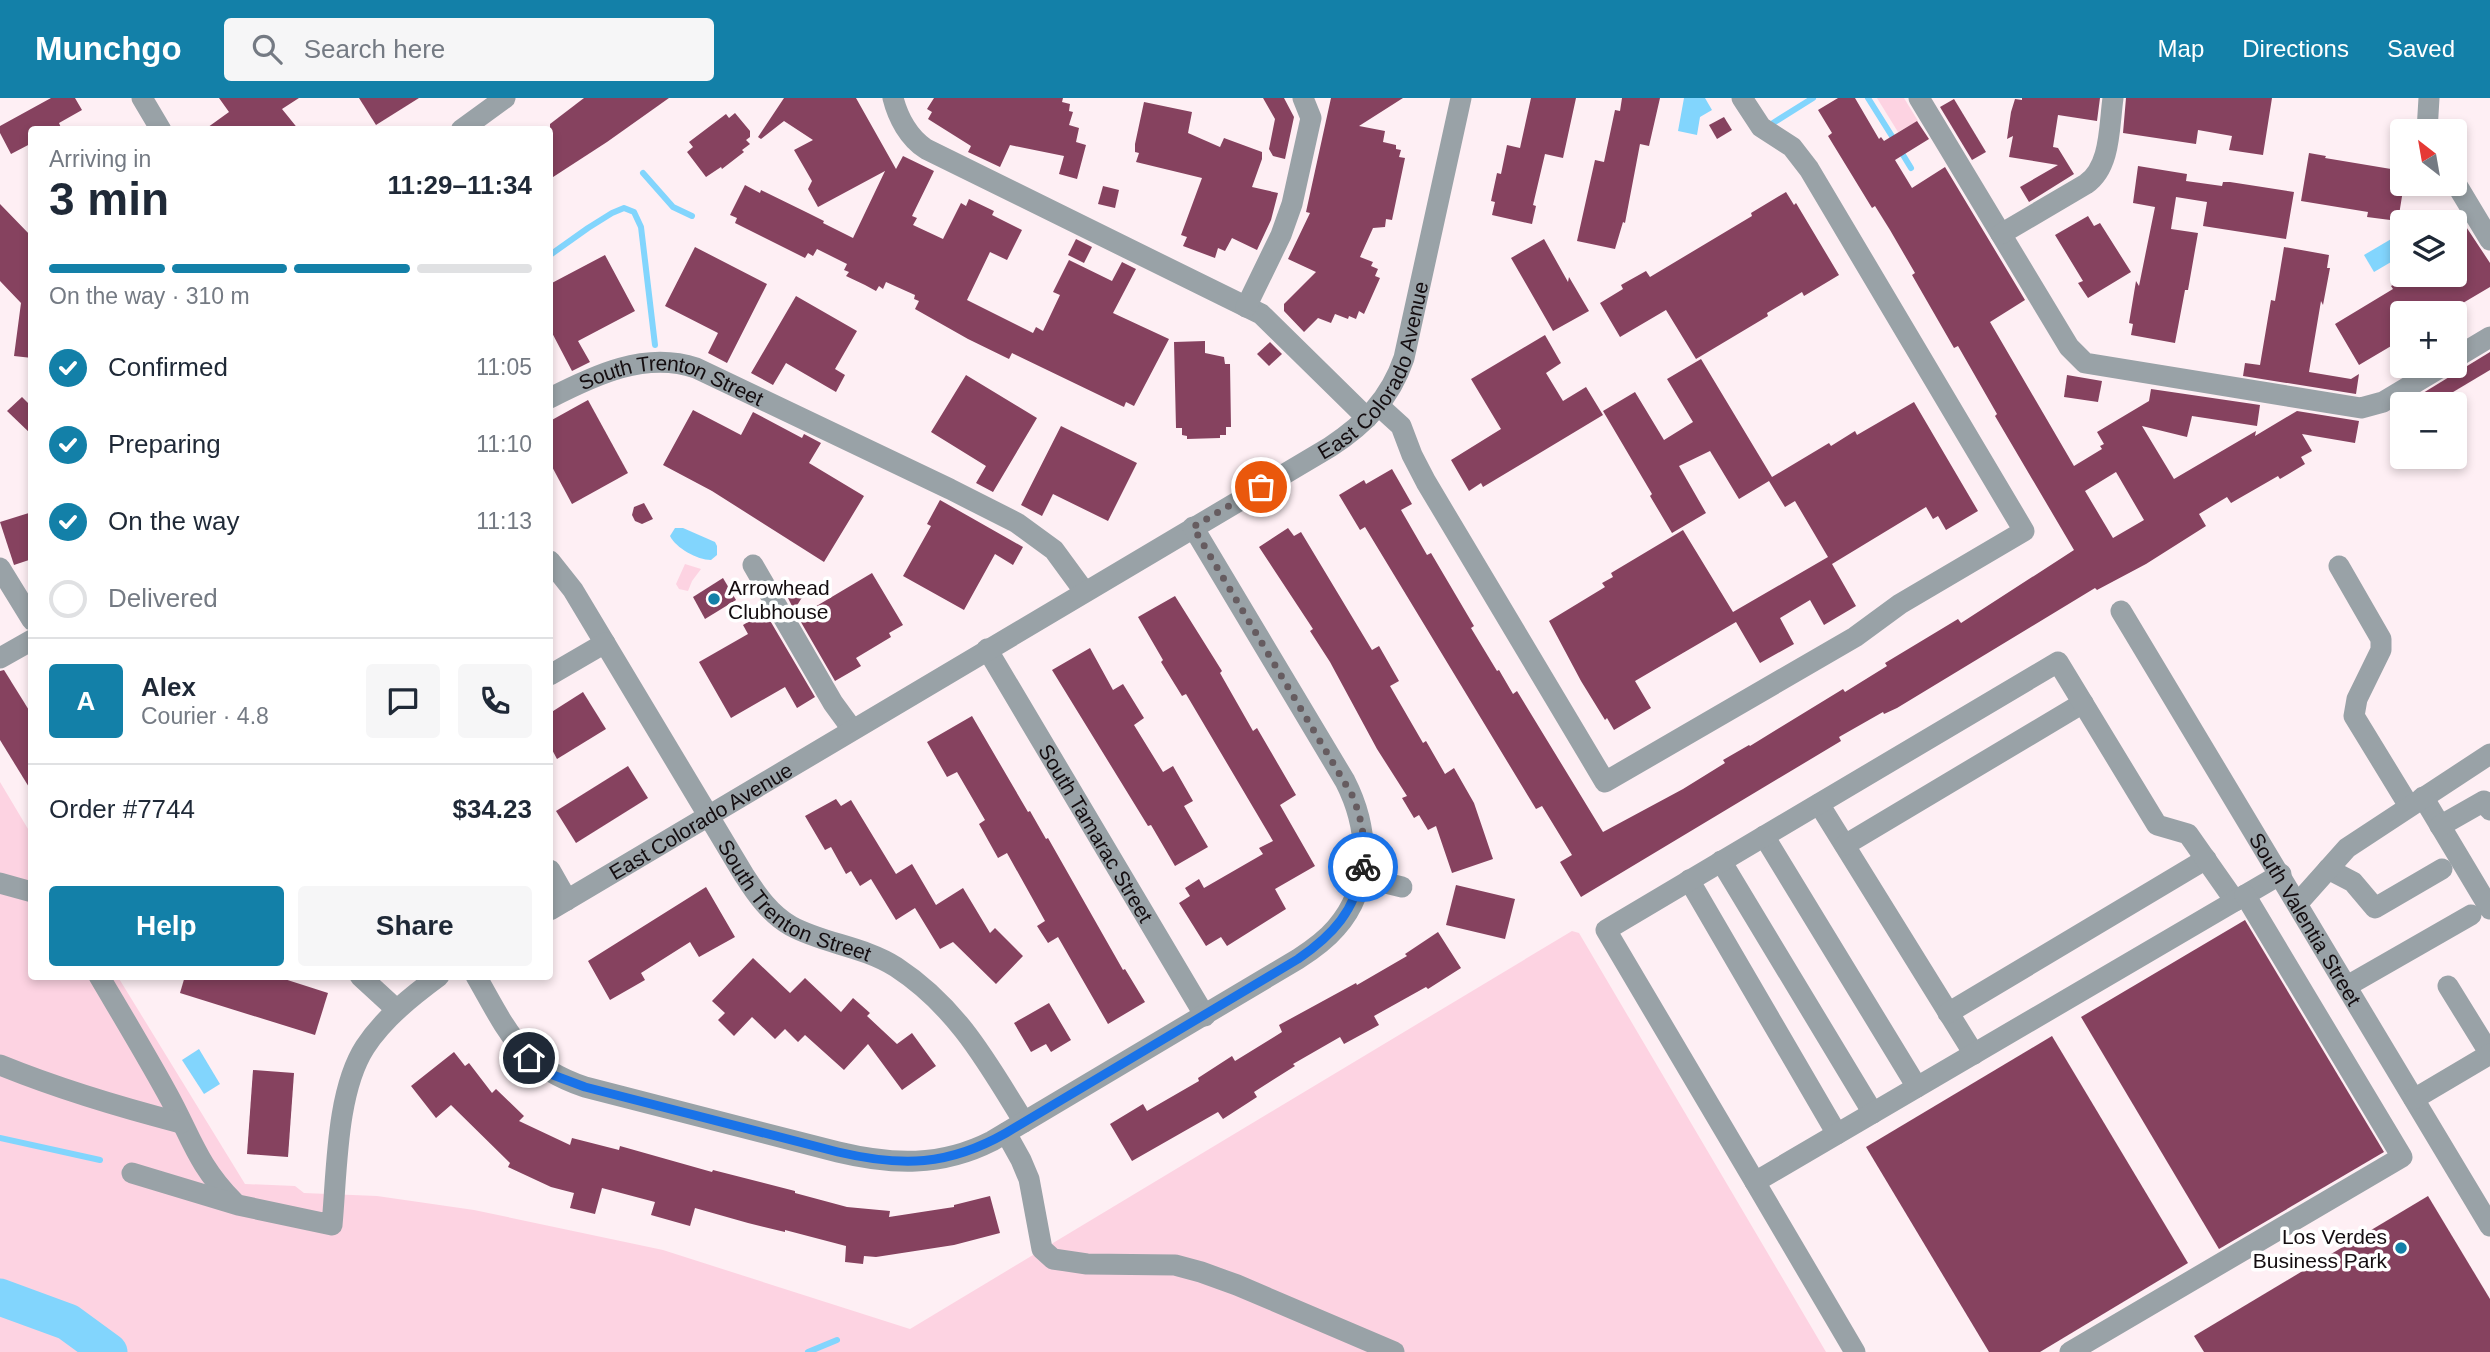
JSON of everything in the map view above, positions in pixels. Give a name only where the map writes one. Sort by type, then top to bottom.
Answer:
[{"type":"street","points":[[142,98],[159,126]]},
{"type":"street","points":[[466,126],[505,98]]},
{"type":"street","points":[[893,98],[908,131],[917,143],[926,149],[1261,314],[1373,412],[1401,426],[1426,482],[1605,782],[1845,643],[1900,604],[2024,531],[1810,169],[1792,147],[1760,127],[1742,98]]},
{"type":"street","points":[[1246,307],[1281,235],[1292,204],[1311,118],[1303,98]]},
{"type":"street","name":"East Colorado Avenue","points":[[558,905],[1330,447],[1373,412],[1394,385],[1405,358],[1461,98]]},
{"type":"street","points":[[1919,98],[2069,347],[2080,360],[2090,365],[2361,408],[2379,404],[2423,378]]},
{"type":"street","points":[[2001,234],[2098,175],[2104,160],[2113,98]]},
{"type":"street","points":[[2428,119],[2429,98]]},
{"type":"street","points":[[2463,196],[2490,240]]},
{"type":"street","points":[[2467,351],[2490,337]]},
{"type":"street","name":"South Trenton Street","points":[[553,397],[643,362],[668,361],[704,371],[950,489],[1029,530],[1057,554],[1084,591]]},
{"type":"street","points":[[478,980],[522,1051],[538,1065],[563,1079],[861,1158],[909,1163],[932,1161],[971,1151],[1015,1128],[1298,959],[1326,939],[1348,912],[1362,877],[1362,823],[1352,795],[1193,527]]},
{"type":"street","name":"South Trenton Street","points":[[553,565],[573,590],[749,883],[776,915],[792,927],[877,956],[909,976],[937,998],[973,1040],[1015,1128],[1021,1160],[1029,1179],[1042,1249],[1052,1259],[1087,1264],[1175,1265],[1201,1272],[1250,1290],[1394,1352]]},
{"type":"street","points":[[753,565],[833,703],[852,730]]},
{"type":"street","points":[[2339,566],[2381,639],[2381,650],[2357,699],[2354,716],[2361,731],[2416,802],[2440,826],[2481,912],[2347,986]]},
{"type":"street","points":[[0,568],[23,589],[28,606]]},
{"type":"street","name":"South Valentia Street","points":[[2121,611],[2490,1226]]},
{"type":"street","points":[[0,658],[28,642]]},
{"type":"street","points":[[553,673],[605,643]]},
{"type":"street","name":"South Tamarac Street","points":[[987,649],[1205,1016]]},
{"type":"street","points":[[1855,1352],[1606,930],[2058,662],[2157,825],[2189,834],[2206,859],[2240,898],[2402,1157],[2070,1352]]},
{"type":"street","points":[[1845,845],[2083,703]]},
{"type":"street","points":[[2298,903],[2347,848],[2490,754]]},
{"type":"street","points":[[2440,826],[2484,801],[2490,810]]},
{"type":"street","points":[[1819,803],[1974,1054]]},
{"type":"street","points":[[1764,836],[1917,1087]]},
{"type":"street","points":[[1948,1013],[2206,859]]},
{"type":"street","points":[[1721,862],[1873,1113]]},
{"type":"street","points":[[2328,869],[2353,882],[2375,908],[2442,869]]},
{"type":"street","points":[[1755,1182],[2281,874]]},
{"type":"street","points":[[1362,877],[1402,887]]},
{"type":"street","points":[[1689,880],[1837,1134]]},
{"type":"street","points":[[0,883],[28,891]]},
{"type":"street","points":[[553,883],[558,905]]},
{"type":"street","points":[[101,980],[159,1077],[205,1168],[238,1205]]},
{"type":"street","points":[[364,980],[397,1010]]},
{"type":"street","points":[[132,1172],[238,1205],[332,1225],[341,1124],[349,1082],[365,1047],[397,1010],[434,980]]},
{"type":"street","points":[[2414,1098],[2490,1054],[2448,986]]},
{"type":"street","points":[[0,1065],[102,1102],[181,1123]]},
{"type":"shaded area","points":[[1877,98],[1904,98],[1918,121],[1898,132]]},
{"type":"shaded area","points":[[685,564],[701,569],[688,591],[679,589],[676,584]]},
{"type":"shaded area","points":[[0,782],[28,829],[28,980],[120,980],[245,1184],[295,1186],[304,1193],[377,1196],[474,1210],[663,1250],[910,1329],[1572,931],[1579,933],[1826,1352],[0,1352]]},
{"type":"water","points":[[1684,98],[1705,98],[1712,110],[1700,117],[1697,135],[1678,131]]},
{"type":"water","points":[[2390,240],[2390,263],[2374,272],[2364,255]]},
{"type":"water","points":[[675,528],[683,528],[715,542],[717,555],[711,560],[700,558],[677,545],[670,536]]},
{"type":"water","points":[[199,1049],[220,1084],[204,1094],[182,1060]]},
{"type":"building","points":[[51,98],[75,98],[82,110],[59,123],[60,126],[28,126],[28,145],[11,154],[0,133],[0,126]]},
{"type":"building","points":[[219,98],[299,98],[282,109],[296,126],[210,126],[229,112]]},
{"type":"building","points":[[359,98],[419,98],[376,125]]},
{"type":"building","points":[[584,98],[669,98],[553,177],[553,126],[550,124]]},
{"type":"building","points":[[784,98],[856,98],[896,169],[903,156],[934,171],[912,216],[917,218],[913,225],[943,239],[961,203],[966,206],[969,199],[994,211],[992,215],[1022,230],[1007,260],[990,252],[967,300],[1033,333],[1036,327],[1043,331],[1060,295],[1053,292],[1069,260],[1112,281],[1122,262],[1136,269],[1113,313],[1169,339],[1134,406],[1126,402],[1124,407],[1012,353],[1009,359],[968,339],[915,309],[919,301],[914,299],[915,295],[886,282],[883,289],[879,286],[876,291],[846,276],[849,272],[844,270],[847,264],[817,249],[813,256],[808,253],[805,258],[735,223],[737,218],[730,215],[745,185],[808,213],[853,238],[885,171],[818,207],[808,189],[812,181],[794,150],[813,140],[784,121],[761,139],[758,137]]},
{"type":"building","points":[[934,98],[1063,98],[1062,102],[1070,104],[1069,111],[1073,112],[1069,125],[1079,128],[1076,142],[1086,145],[1077,179],[1059,174],[1064,156],[1010,145],[1000,167],[968,152],[971,146],[928,119],[932,112],[927,109]]},
{"type":"building","points":[[1263,98],[1284,98],[1294,117],[1285,159],[1273,156],[1269,149],[1275,119]]},
{"type":"building","points":[[1331,98],[1403,98],[1359,126],[1385,131],[1383,142],[1396,145],[1396,149],[1401,150],[1399,157],[1405,158],[1392,220],[1386,219],[1385,227],[1373,228],[1360,257],[1373,262],[1371,266],[1378,269],[1375,276],[1380,278],[1364,314],[1359,311],[1356,319],[1349,316],[1348,319],[1335,314],[1331,323],[1318,318],[1304,332],[1284,311],[1284,304],[1316,272],[1288,259],[1310,213],[1306,212]]},
{"type":"building","points":[[1531,98],[1576,98],[1563,158],[1545,154],[1533,205],[1536,206],[1532,224],[1492,215],[1495,202],[1491,201],[1497,173],[1501,174],[1507,145],[1520,148]]},
{"type":"building","points":[[1622,98],[1660,98],[1649,146],[1640,144],[1625,223],[1623,222],[1615,249],[1577,241],[1595,160],[1604,162],[1615,110],[1620,111]]},
{"type":"building","points":[[1838,98],[1855,98],[1879,139],[1881,137],[1884,141],[1917,121],[1929,139],[1895,160],[1912,188],[1945,167],[2025,300],[1990,322],[2074,466],[2102,449],[2100,446],[2104,444],[2097,432],[2149,401],[2151,389],[2260,405],[2257,426],[2192,416],[2187,437],[2142,426],[2174,479],[2256,431],[2255,436],[2297,411],[2359,421],[2355,443],[2302,434],[2312,451],[2301,457],[2305,464],[2231,503],[2227,497],[2199,514],[2206,526],[2146,564],[2097,590],[2095,588],[1897,708],[1884,714],[1883,712],[1839,737],[1841,741],[1581,897],[1560,862],[1572,855],[1542,806],[1536,809],[1365,527],[1360,530],[1339,495],[1364,480],[1366,484],[1392,469],[1412,504],[1401,510],[1427,555],[1431,553],[1497,671],[1499,670],[1513,694],[1517,691],[1603,832],[1683,789],[1725,763],[1723,760],[1843,689],[1845,692],[1887,666],[1885,663],[1958,619],[1961,623],[2074,550],[1995,416],[1997,414],[1958,346],[1954,348],[1912,275],[1915,273],[1890,230],[1875,206],[1872,208],[1828,136],[1832,133],[1818,110]],"holes":[[[2116,472],[2144,520],[2113,538],[2085,491]]]},
{"type":"building","points":[[2100,98],[2097,121],[2058,115],[2053,147],[2058,148],[2074,174],[2029,202],[2020,187],[2058,165],[2009,157],[2013,136],[2007,139],[2011,112],[2015,99]]},
{"type":"building","points":[[2126,98],[2272,98],[2263,155],[2229,150],[2232,136],[2198,130],[2196,144],[2123,133]]},
{"type":"building","points":[[1954,99],[1986,152],[1972,160],[1940,107]]},
{"type":"building","points":[[1144,102],[1192,112],[1188,133],[1220,147],[1224,138],[1262,152],[1252,187],[1278,193],[1271,220],[1257,250],[1232,238],[1225,251],[1218,248],[1215,258],[1183,246],[1187,237],[1181,235],[1202,178],[1136,162],[1139,153],[1135,152],[1135,144]]},
{"type":"building","points":[[735,113],[750,131],[750,137],[746,140],[750,144],[722,169],[721,167],[706,177],[687,152],[693,147],[689,142],[726,114],[729,118]]},
{"type":"building","points":[[1724,117],[1732,130],[1717,139],[1709,125]]},
{"type":"building","points":[[2309,153],[2390,169],[2390,196],[2402,196],[2400,210],[2390,210],[2390,220],[2367,217],[2368,212],[2301,201]]},
{"type":"building","points":[[2138,166],[2187,174],[2186,181],[2222,186],[2223,182],[2230,182],[2294,192],[2286,239],[2203,226],[2207,202],[2176,197],[2171,229],[2198,233],[2175,343],[2131,335],[2133,324],[2129,323],[2136,281],[2139,286],[2155,207],[2133,203]]},
{"type":"building","points":[[1103,186],[1119,190],[1115,208],[1098,204]]},
{"type":"building","points":[[1786,192],[1794,205],[1796,203],[1839,275],[1804,296],[1802,292],[1767,313],[1768,316],[1696,359],[1666,310],[1620,337],[1600,303],[1623,289],[1621,285],[1646,271],[1650,277],[1752,216],[1751,213]]},
{"type":"building","points":[[0,204],[28,233],[28,358],[14,356],[21,303],[0,281]]},
{"type":"building","points":[[2088,216],[2094,226],[2100,223],[2131,272],[2088,298],[2078,283],[2083,281],[2055,235]]},
{"type":"building","points":[[2467,228],[2490,263],[2490,287],[2466,301],[2390,301],[2390,347],[2359,365],[2335,324],[2393,289],[2392,287],[2467,287]]},
{"type":"building","points":[[1076,239],[1092,247],[1084,263],[1068,255]]},
{"type":"building","points":[[1544,239],[1568,282],[1569,277],[1589,311],[1553,331],[1511,258]]},
{"type":"building","points":[[695,247],[767,284],[727,363],[708,353],[718,333],[665,306]]},
{"type":"building","points":[[2284,247],[2329,255],[2327,268],[2330,268],[2323,305],[2321,301],[2309,372],[2351,379],[2359,374],[2356,394],[2243,376],[2245,363],[2260,365],[2271,300],[2275,301]]},
{"type":"building","points":[[605,255],[635,311],[578,341],[590,362],[572,371],[553,335],[553,282]]},
{"type":"building","points":[[796,296],[857,331],[835,369],[845,375],[836,392],[786,363],[773,385],[751,373]]},
{"type":"building","points":[[1545,335],[1561,363],[1546,373],[1563,401],[1586,387],[1603,415],[1483,487],[1481,483],[1469,491],[1451,460],[1501,429],[1471,379]]},
{"type":"building","points":[[1205,341],[1205,353],[1224,357],[1225,364],[1230,364],[1231,427],[1226,427],[1226,435],[1220,435],[1220,438],[1187,439],[1187,436],[1182,435],[1182,428],[1176,428],[1174,342]]},
{"type":"building","points":[[1270,342],[1282,354],[1269,366],[1257,354]]},
{"type":"building","points":[[2490,352],[2490,370],[2453,392],[2425,392],[2448,378],[2467,378],[2467,366]]},
{"type":"building","points":[[1701,359],[1772,477],[1829,443],[1831,446],[1855,431],[1857,435],[1914,402],[1978,511],[1946,530],[1938,516],[1933,519],[1926,507],[1832,564],[1856,606],[1824,625],[1810,600],[1780,618],[1794,644],[1760,663],[1736,622],[1635,681],[1651,708],[1614,730],[1581,681],[1549,621],[1605,587],[1602,583],[1613,577],[1611,573],[1683,530],[1733,612],[1828,557],[1795,501],[1785,507],[1769,481],[1739,499],[1710,451],[1679,466],[1706,513],[1672,533],[1603,411],[1635,392],[1664,440],[1693,422],[1667,379]]},
{"type":"building","points":[[966,375],[1037,418],[993,492],[976,483],[986,466],[931,432]]},
{"type":"building","points":[[2067,375],[2102,381],[2098,402],[2064,397]]},
{"type":"building","points":[[22,397],[28,403],[28,431],[7,411]]},
{"type":"building","points":[[588,400],[628,473],[572,504],[553,469],[553,419]]},
{"type":"building","points":[[693,410],[741,435],[753,412],[802,438],[804,434],[821,443],[809,463],[864,496],[824,562],[712,491],[663,465]]},
{"type":"building","points":[[1061,426],[1137,463],[1108,521],[1053,494],[1042,516],[1021,505]]},
{"type":"building","points":[[940,500],[1023,547],[1013,565],[995,554],[964,610],[903,576],[931,526],[927,524]]},
{"type":"building","points":[[644,503],[653,519],[642,524],[635,521],[632,515],[634,507]]},
{"type":"building","points":[[28,513],[28,560],[14,565],[0,522]]},
{"type":"building","points":[[1288,528],[1294,536],[1301,532],[1372,650],[1379,646],[1399,681],[1390,686],[1423,743],[1426,741],[1445,774],[1454,768],[1474,803],[1493,859],[1452,873],[1436,826],[1428,830],[1419,815],[1414,818],[1402,798],[1407,796],[1310,631],[1313,629],[1259,547]]},
{"type":"building","points":[[872,573],[903,625],[889,633],[891,637],[856,658],[861,666],[835,681],[798,617]]},
{"type":"building","name":"Arrowhead Clubhouse","points":[[723,578],[736,600],[705,619],[693,597]]},
{"type":"building","points":[[810,585],[794,610],[788,598]]},
{"type":"building","points":[[1175,596],[1222,671],[1220,673],[1253,731],[1257,728],[1296,795],[1280,805],[1315,866],[1275,889],[1286,909],[1227,946],[1221,937],[1206,946],[1179,903],[1190,896],[1185,888],[1199,879],[1204,888],[1263,854],[1259,848],[1273,841],[1186,694],[1182,696],[1161,662],[1163,660],[1138,617]]},
{"type":"building","points":[[765,612],[815,697],[797,708],[785,687],[731,718],[699,662],[748,634],[743,625]]},
{"type":"building","points":[[1090,648],[1113,690],[1123,684],[1144,718],[1134,725],[1163,772],[1173,766],[1193,801],[1184,806],[1208,847],[1175,866],[1052,670]]},
{"type":"building","points":[[4,670],[28,709],[28,786],[0,740],[0,671]]},
{"type":"building","points":[[583,692],[606,729],[557,759],[553,752],[553,711]]},
{"type":"building","points":[[972,716],[1028,812],[1030,811],[1046,839],[1048,838],[1123,970],[1125,969],[1145,1002],[1108,1024],[1058,937],[1048,943],[1037,926],[1045,921],[1007,853],[998,858],[979,824],[985,820],[957,772],[947,777],[927,742]]},
{"type":"building","points":[[628,766],[648,798],[576,843],[556,811]]},
{"type":"building","points":[[836,799],[841,806],[851,800],[896,874],[912,864],[936,905],[963,888],[990,933],[995,928],[1023,956],[996,984],[953,942],[940,949],[915,908],[896,920],[871,879],[860,886],[851,871],[846,874],[831,847],[825,850],[805,816]]},
{"type":"building","points":[[1456,885],[1515,899],[1505,939],[1446,925]]},
{"type":"building","points":[[706,887],[735,937],[699,957],[690,942],[641,973],[645,980],[610,1000],[588,961]]},
{"type":"building","points":[[2245,920],[2384,1152],[2219,1249],[2081,1017]]},
{"type":"building","points":[[1438,932],[1461,968],[1428,989],[1426,987],[1374,1016],[1379,1025],[1344,1044],[1340,1037],[1293,1064],[1295,1066],[1254,1092],[1257,1097],[1223,1119],[1218,1112],[1132,1161],[1110,1124],[1143,1104],[1147,1111],[1199,1081],[1198,1078],[1232,1056],[1235,1061],[1282,1032],[1279,1025],[1407,956],[1405,954]]},
{"type":"building","points":[[753,958],[790,993],[805,978],[841,1012],[853,998],[870,1013],[867,1016],[897,1044],[912,1033],[936,1066],[902,1090],[868,1044],[844,1070],[805,1035],[798,1042],[785,1029],[775,1039],[752,1017],[734,1036],[718,1020],[725,1013],[712,1001]]},
{"type":"building","points":[[184,980],[287,980],[328,993],[315,1035],[180,993]]},
{"type":"building","points":[[1049,1003],[1071,1040],[1051,1052],[1046,1044],[1031,1052],[1014,1023]]},
{"type":"building","points":[[2052,1036],[2188,1263],[2040,1352],[1989,1352],[1866,1147]]},
{"type":"building","points":[[454,1052],[465,1066],[469,1063],[492,1093],[496,1089],[524,1116],[519,1121],[570,1145],[572,1138],[619,1150],[620,1146],[847,1207],[890,1211],[889,1217],[954,1207],[990,1196],[1000,1233],[954,1245],[876,1257],[864,1256],[863,1264],[845,1262],[846,1246],[695,1208],[690,1226],[651,1215],[655,1202],[602,1188],[595,1214],[570,1208],[574,1193],[551,1187],[508,1167],[510,1163],[451,1105],[436,1118],[411,1086]]},
{"type":"building","points":[[253,1070],[294,1073],[288,1157],[247,1154]]},
{"type":"building","name":"Los Verdes Business Park","points":[[2428,1196],[2490,1299],[2490,1352],[2204,1352],[2194,1336]]},
{"type":"waterway","points":[[1773,123],[1813,98]]},
{"type":"waterway","points":[[1868,98],[1895,141]]},
{"type":"waterway","points":[[1900,150],[1911,168]]},
{"type":"waterway","points":[[643,173],[673,207],[692,216]]},
{"type":"waterway","points":[[553,253],[612,213],[624,208],[634,212],[641,227],[655,345]]},
{"type":"waterway","points":[[0,1138],[100,1160]]},
{"type":"waterway","points":[[0,1297],[68,1322],[109,1352]]},
{"type":"waterway","points":[[808,1352],[837,1340]]},
{"type":"way so far","points":[[1261,487],[1193,527],[1345,781],[1362,823],[1363,867]]},
{"type":"place","name":"Arrowhead Clubhouse","points":[[714,599]]},
{"type":"place","name":"Los Verdes Business Park","points":[[2401,1248]]},
{"type":"route","points":[[529,1058],[553,1075],[585,1087],[861,1158],[909,1163],[950,1158],[979,1148],[1006,1133],[1298,959],[1338,927],[1348,912],[1362,877],[1363,867]]}]
